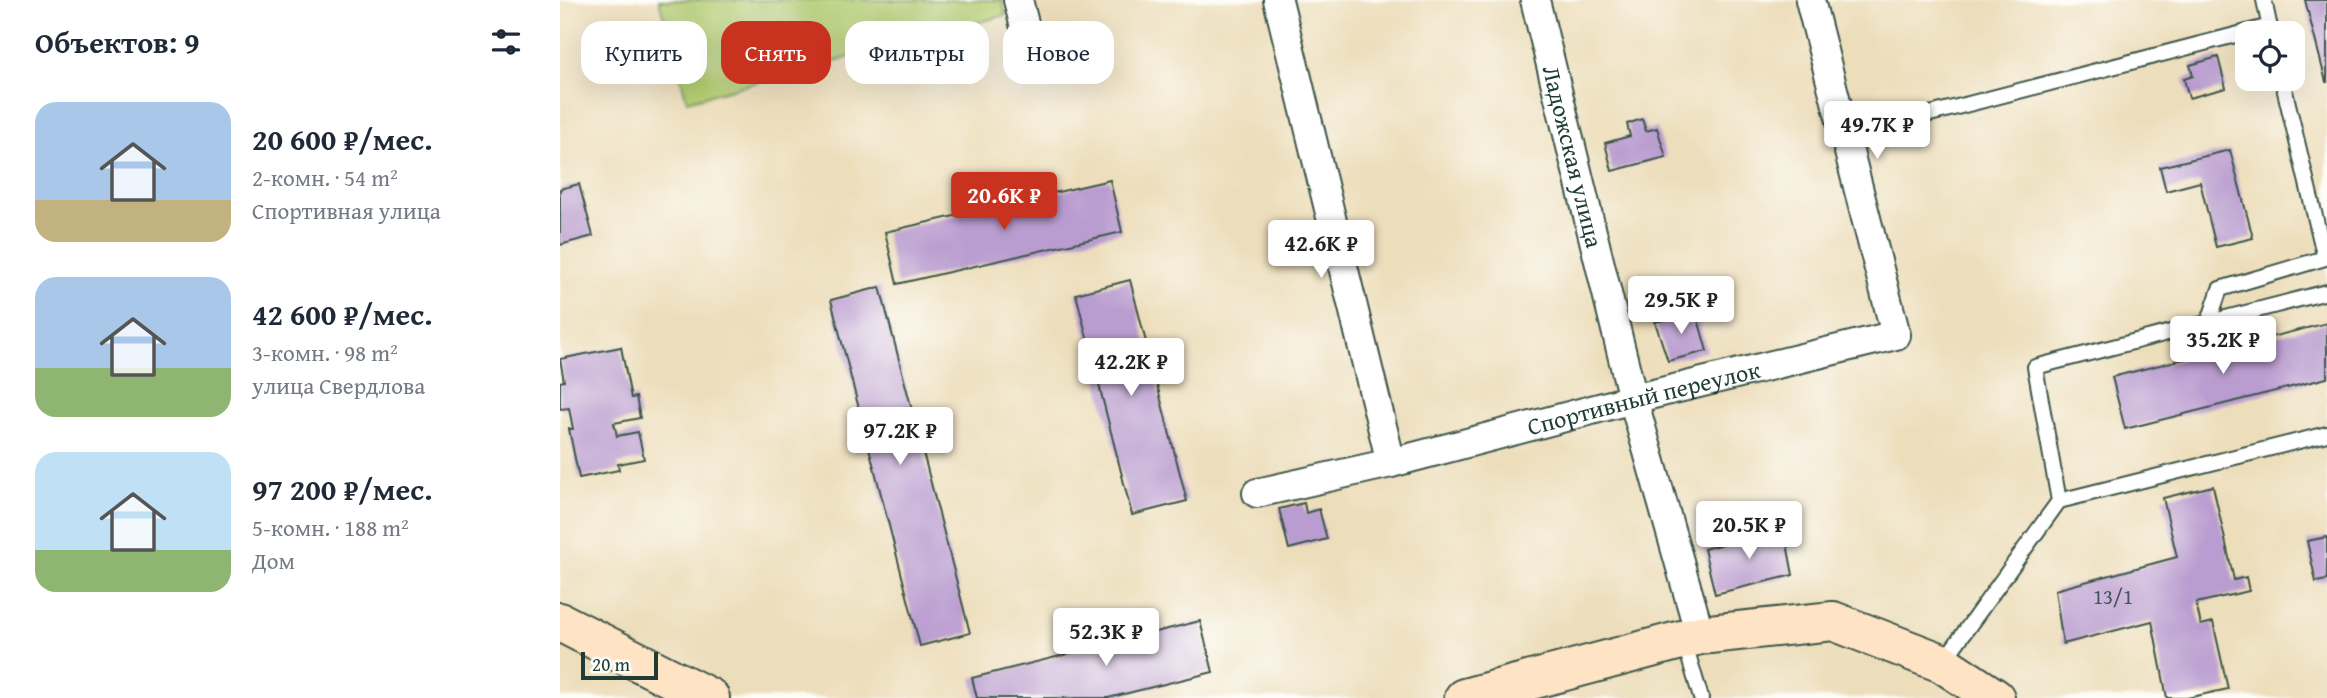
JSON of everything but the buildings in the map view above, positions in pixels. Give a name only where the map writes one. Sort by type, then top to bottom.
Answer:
[{"type":"street","points":[[1018,0],[1023,21]]},
{"type":"street","points":[[1278,0],[1391,463]]},
{"type":"street","name":"Ладожская улица","points":[[1535,0],[1692,638]]},
{"type":"street","points":[[1810,0],[1845,136]]},
{"type":"street","name":"Спортивный переулок","points":[[1258,494],[1896,335],[1845,136]]},
{"type":"street","points":[[1464,698],[1692,638],[1833,621],[1942,663],[1995,698]]},
{"type":"street","points":[[560,622],[710,698]]},
{"type":"lane","points":[[2264,0],[2269,21]]},
{"type":"lane","points":[[1845,136],[2235,39]]},
{"type":"lane","points":[[2209,321],[2220,289],[2325,258],[2285,91]]},
{"type":"lane","points":[[2059,501],[2035,367],[2327,292]]},
{"type":"lane","points":[[1942,663],[2059,501],[2327,434]]},
{"type":"lane","points":[[1692,638],[1701,698]]},
{"type":"green space","points":[[659,0],[1002,0],[1006,15],[984,21],[845,21],[845,58],[831,62],[831,21],[721,21],[721,84],[750,84],[687,101],[682,84],[707,84],[707,21],[665,21]]}]
